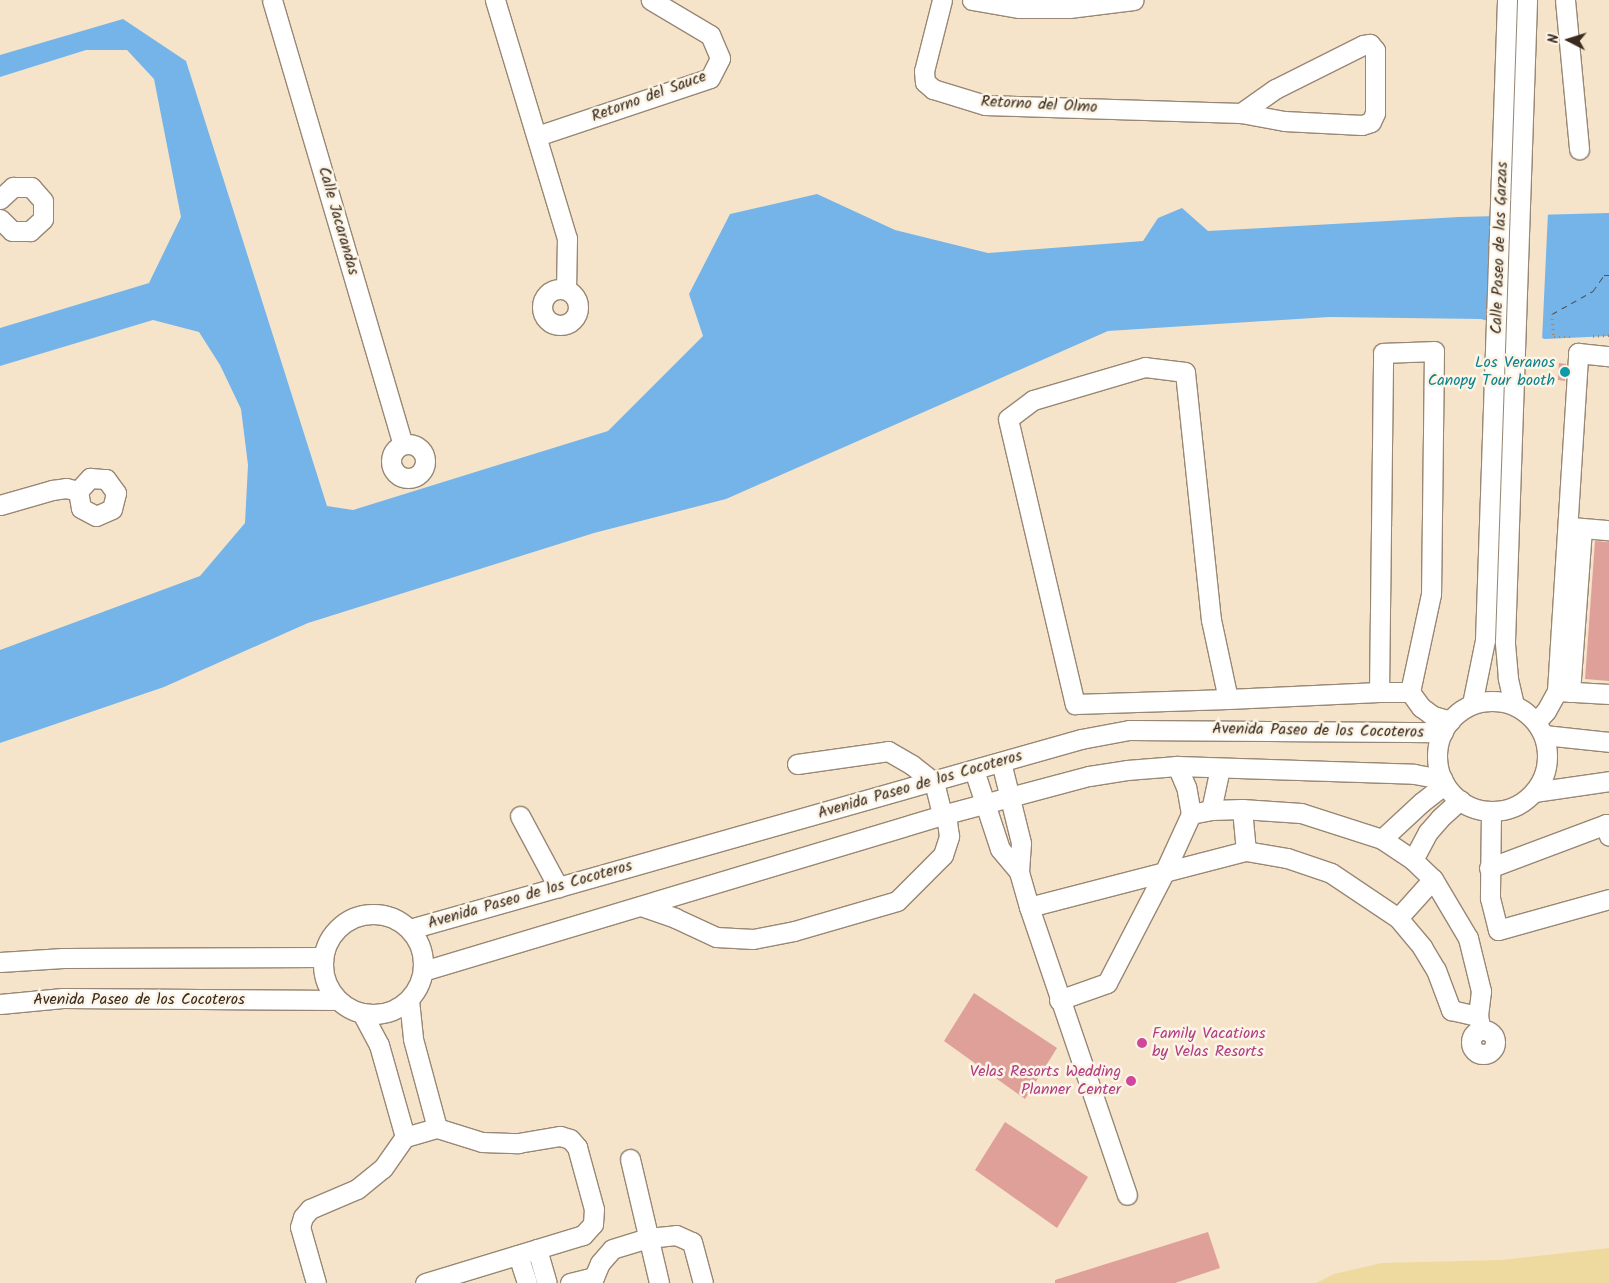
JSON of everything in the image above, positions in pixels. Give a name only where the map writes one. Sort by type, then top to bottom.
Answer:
[{"type":"street","name":"Calle Jacarandas","points":[[272,0],[402,443]]},
{"type":"street","points":[[495,0],[567,238],[566,288]]},
{"type":"street","name":"Retorno del Sauce","points":[[537,136],[710,78],[720,58],[710,35],[651,0]]},
{"type":"street","name":"Retorno del Olmo","points":[[942,0],[924,70],[925,82],[933,89],[985,105],[1241,113],[1284,121],[1362,125],[1372,122],[1375,113],[1376,50],[1370,44],[1363,45],[1275,88],[1241,113]]},
{"type":"street","points":[[972,0],[1019,8],[1069,8],[1134,0]]},
{"type":"street","name":"Calle Paseo de las Garzas","points":[[1507,0],[1515,368],[1505,641],[1508,678],[1514,704]]},
{"type":"street","name":"Calle Paseo de las Garzas","points":[[1472,704],[1485,640],[1496,367],[1527,0]]},
{"type":"street","points":[[1565,0],[1579,149]]},
{"type":"street","points":[[0,199],[13,187],[31,188],[43,201],[43,219],[30,231],[12,231],[0,219]]},
{"type":"street","points":[[405,1137],[379,1045],[362,1013],[384,1013],[409,1000],[418,986],[423,971],[944,815],[1088,776],[1126,770],[1177,766],[1414,774],[1444,782],[1460,800],[1475,808],[1490,811],[1506,809],[1522,803],[1534,792],[1543,779],[1548,757],[1540,728],[1526,712],[1514,704],[1486,701],[1472,704],[1446,726],[1421,707],[1410,692],[1431,594],[1434,351],[1383,353],[1379,692]]},
{"type":"street","points":[[1540,728],[1546,711],[1564,692],[1575,528],[1578,353],[1609,356]]},
{"type":"street","points":[[1228,699],[1211,620],[1185,372],[1145,367],[1033,400],[1008,419],[1075,704],[1228,699],[1379,692],[1410,692]]},
{"type":"street","points":[[0,504],[52,490],[66,488],[78,491]]},
{"type":"street","points":[[1575,528],[1609,530]]},
{"type":"street","points":[[1564,692],[1609,694]]},
{"type":"street","name":"Avenida Paseo de los Cocoteros","points":[[410,929],[1081,739],[1129,730],[1446,726],[1438,748],[1438,764],[1444,782]]},
{"type":"street","points":[[1540,728],[1609,742]]},
{"type":"street","points":[[641,906],[675,918],[716,937],[753,939],[794,931],[897,901],[943,855],[950,836],[934,782],[912,765],[888,751],[797,764]]},
{"type":"street","points":[[1001,762],[1021,843],[1020,872],[1030,907],[1059,1000],[1127,1195]]},
{"type":"street","points":[[1059,1000],[1107,983],[1164,873],[1191,814],[1186,787],[1177,766]]},
{"type":"street","points":[[1211,810],[1220,768]]},
{"type":"street","points":[[974,770],[1000,849],[1020,872]]},
{"type":"street","points":[[1382,839],[1444,782]]},
{"type":"street","points":[[1534,792],[1609,782]]},
{"type":"street","points":[[1413,860],[1428,832],[1460,800]]},
{"type":"street","points":[[1030,907],[1246,851],[1287,858],[1331,872],[1398,918],[1422,947],[1436,970],[1451,1010],[1480,1023],[1481,991],[1468,938],[1432,879],[1413,860],[1382,839],[1301,813],[1242,809],[1211,810],[1191,814]]},
{"type":"street","points":[[1242,809],[1246,851]]},
{"type":"street","points":[[1490,811],[1490,898],[1498,930],[1609,898]]},
{"type":"street","points":[[520,816],[558,887]]},
{"type":"street","points":[[1489,868],[1606,824],[1609,836]]},
{"type":"street","points":[[1398,918],[1432,879]]},
{"type":"street","name":"Avenida Paseo de los Cocoteros","points":[[362,1013],[349,1008],[338,1000],[328,988],[323,973],[323,957],[328,942],[337,928],[350,918],[365,914],[381,914],[397,919],[410,929],[418,940],[422,954],[423,971]]},
{"type":"street","points":[[0,962],[63,958],[323,957]]},
{"type":"street","name":"Avenida Paseo de los Cocoteros","points":[[0,1004],[63,998],[338,1000]]},
{"type":"street","points":[[409,1000],[413,1039],[437,1128]]},
{"type":"street","points":[[316,1283],[300,1227],[303,1217],[310,1209],[357,1189],[384,1168],[405,1137],[437,1128],[482,1142],[518,1143],[560,1136],[570,1139],[577,1147],[594,1209],[593,1224],[583,1235],[425,1283]]},
{"type":"street","points":[[630,1159],[659,1283]]},
{"type":"street","points":[[570,1283],[595,1280],[600,1263],[612,1250],[648,1238],[676,1235],[692,1242],[703,1283]]},
{"type":"street","points":[[537,1249],[547,1283]]},
{"type":"street","points":[[518,1255],[527,1283]]},
{"type":"path","points":[[1552,314],[1554,337],[1581,337]]},
{"type":"path","points":[[1588,336],[1609,336]]},
{"type":"sand","points":[[1609,1248],[1609,1283],[1316,1283],[1334,1274],[1382,1263],[1501,1260]]},
{"type":"water","points":[[123,19],[186,61],[327,506],[353,510],[608,431],[703,336],[689,294],[730,214],[817,194],[895,230],[988,253],[1143,241],[1158,218],[1182,208],[1208,231],[1459,217],[1609,213],[1609,336],[1545,339],[1481,319],[1329,317],[1108,331],[726,499],[594,533],[308,623],[164,687],[0,743],[0,650],[200,576],[245,523],[248,465],[241,409],[220,365],[199,332],[153,320],[0,366],[0,328],[149,283],[181,217],[154,79],[127,50],[86,50],[0,77],[0,55]]},
{"type":"pier","points":[[1548,212],[1542,341],[1493,325],[1499,214]]},
{"type":"building","points":[[1559,363],[1566,364],[1565,381],[1558,380]]},
{"type":"building","points":[[1595,541],[1609,542],[1609,681],[1585,679]]},
{"type":"building","points":[[974,993],[1057,1048],[1025,1099],[944,1041]]},
{"type":"building","points":[[1005,1122],[1088,1177],[1057,1228],[975,1170]]},
{"type":"building","points":[[1208,1232],[1220,1268],[1175,1283],[1055,1283],[1055,1280]]},
{"type":"ferry route","points":[[1552,314],[1593,291],[1604,275],[1609,275]]},
{"type":"place","name":"Los Veranos Canopy Tour booth","points":[[1565,372]]},
{"type":"place","name":"Family Vacations by Velas Resorts","points":[[1142,1043]]},
{"type":"place","name":"Velas Resorts Wedding Planner Center","points":[[1131,1081]]}]
